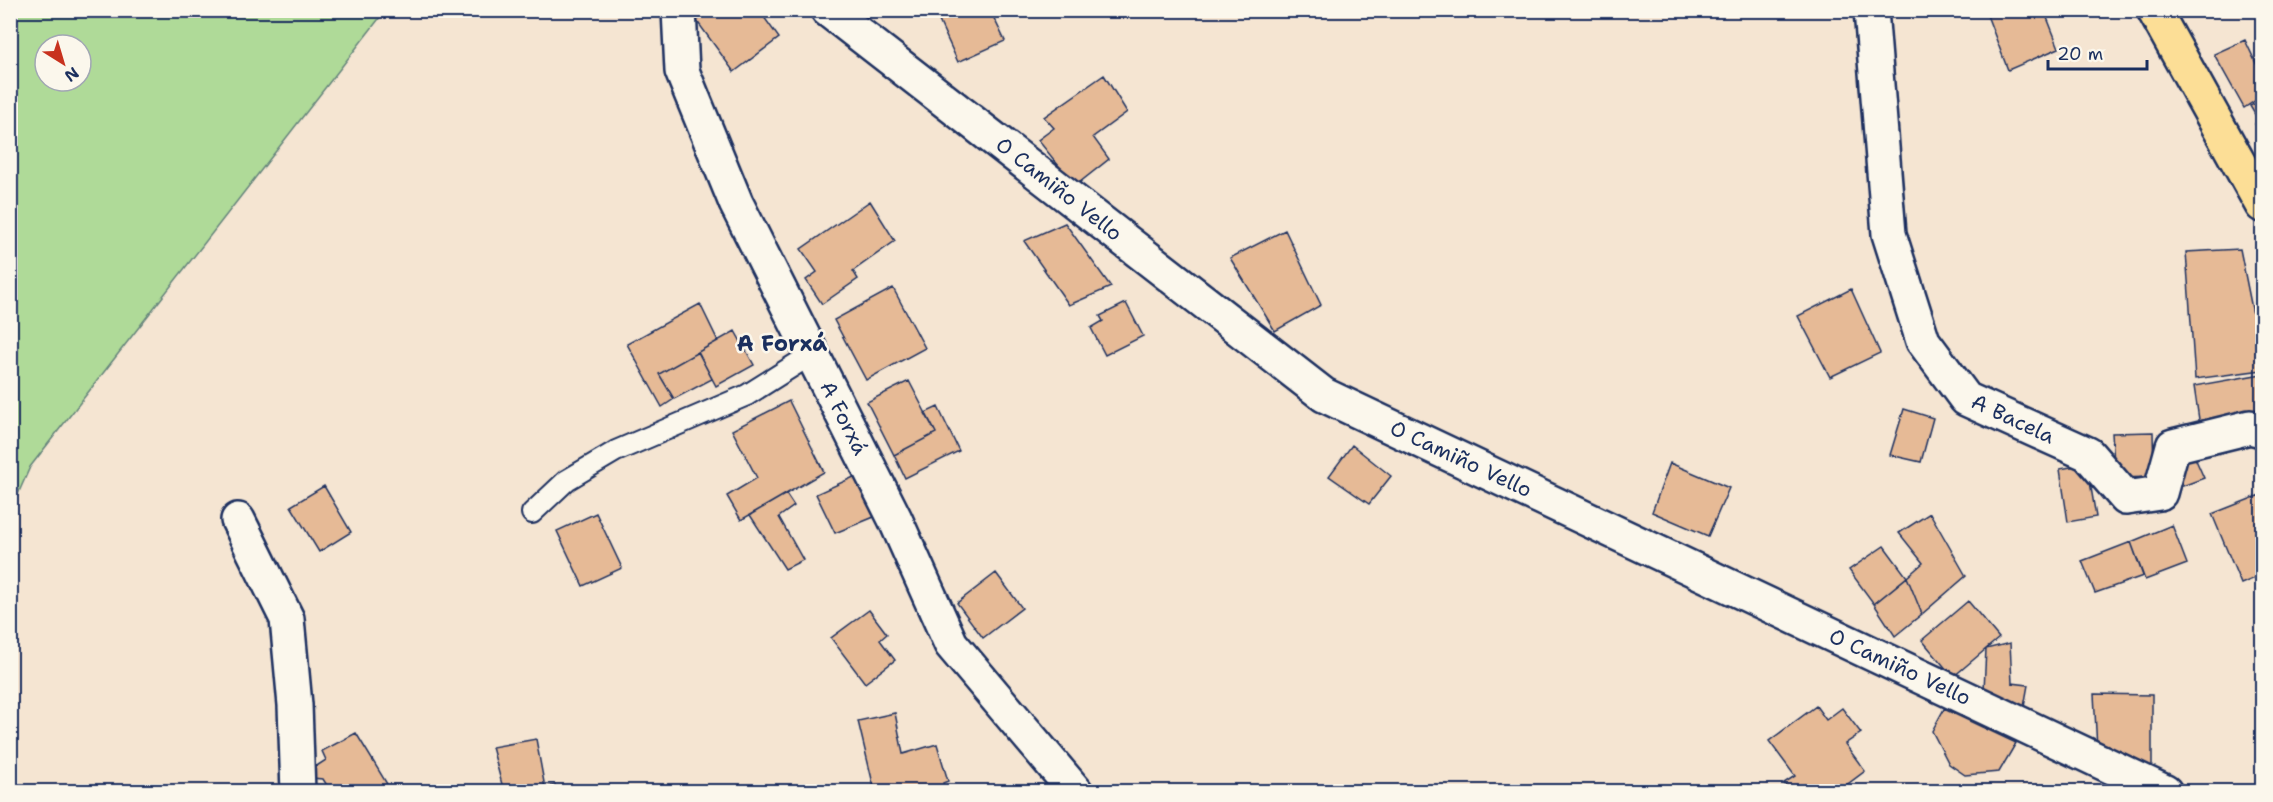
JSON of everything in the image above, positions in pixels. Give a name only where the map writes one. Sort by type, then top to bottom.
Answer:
[{"type":"main road","points":[[2154,10],[2262,205]]},
{"type":"street","name":"A Forxá","points":[[679,10],[682,71],[736,203],[896,519],[951,644],[1076,792]]},
{"type":"street","name":"O Camiño Vello","points":[[828,10],[1324,394],[2164,792]]},
{"type":"street","name":"A Bacela","points":[[1871,10],[1889,234],[1923,341],[1966,399],[2088,454],[2126,498],[2160,493],[2173,446],[2250,427],[2262,430]]},
{"type":"street","points":[[238,520],[287,619],[296,705],[298,792]]},
{"type":"lane","points":[[532,513],[567,480],[616,451],[747,395],[812,354]]},
{"type":"green space","points":[[11,10],[385,11],[30,467],[11,510]]},
{"type":"building","points":[[695,10],[759,10],[779,38],[734,72],[691,13]]},
{"type":"building","points":[[934,10],[990,10],[1005,41],[958,62]]},
{"type":"building","points":[[1985,10],[2044,10],[2059,48],[2008,70]]},
{"type":"building","points":[[2245,40],[2262,76],[2262,96],[2244,108],[2214,54]]},
{"type":"building","points":[[1104,75],[1127,112],[1093,137],[1109,159],[1075,186],[1038,140],[1054,128],[1044,117]]},
{"type":"building","points":[[2262,100],[2262,136],[2255,124],[2259,121],[2250,106]]},
{"type":"building","points":[[870,201],[895,241],[853,271],[858,279],[822,304],[806,280],[817,272],[801,249]]},
{"type":"building","points":[[1065,223],[1111,287],[1069,305],[1024,241]]},
{"type":"building","points":[[1285,230],[1321,305],[1275,331],[1230,258]]},
{"type":"building","points":[[2240,249],[2262,353],[2262,370],[2195,379],[2186,252]]},
{"type":"building","points":[[893,288],[925,348],[866,380],[834,320]]},
{"type":"building","points":[[1851,289],[1880,353],[1830,377],[1798,316]]},
{"type":"building","points":[[1126,303],[1143,336],[1105,355],[1091,328],[1103,321],[1100,316]]},
{"type":"building","points":[[700,304],[718,341],[659,374],[674,399],[662,407],[627,344]]},
{"type":"building","points":[[735,331],[754,365],[716,386],[698,352]]},
{"type":"building","points":[[698,352],[712,379],[674,399],[659,374]]},
{"type":"building","points":[[2262,374],[2262,410],[2200,426],[2194,386]]},
{"type":"building","points":[[909,381],[936,433],[894,455],[867,402]]},
{"type":"building","points":[[789,401],[824,472],[741,520],[727,496],[757,478],[732,430]]},
{"type":"building","points":[[938,407],[959,451],[905,478],[894,455],[936,433],[925,413]]},
{"type":"building","points":[[1904,409],[1933,418],[1921,462],[1890,455]]},
{"type":"building","points":[[2153,432],[2154,477],[2115,478],[2112,433]]},
{"type":"building","points":[[1352,445],[1391,476],[1369,504],[1329,476]]},
{"type":"building","points":[[2192,451],[2204,478],[2180,487],[2174,472]]},
{"type":"building","points":[[1670,463],[1729,488],[1708,536],[1652,512]]},
{"type":"building","points":[[2087,464],[2096,517],[2068,522],[2060,469]]},
{"type":"building","points":[[856,476],[874,517],[835,533],[816,494]]},
{"type":"building","points":[[324,486],[351,532],[319,552],[291,506]]},
{"type":"building","points":[[786,494],[794,506],[779,517],[803,560],[785,569],[750,515]]},
{"type":"building","points":[[2260,495],[2262,501],[2262,575],[2241,584],[2212,514]]},
{"type":"building","points":[[596,513],[622,568],[583,586],[557,531]]},
{"type":"building","points":[[1930,513],[1966,576],[1922,614],[1907,577],[1923,563],[1899,533]]},
{"type":"building","points":[[2172,525],[2187,564],[2145,580],[2131,542]]},
{"type":"building","points":[[2131,542],[2143,576],[2095,593],[2082,561]]},
{"type":"building","points":[[1884,546],[1907,577],[1874,604],[1849,570]]},
{"type":"building","points":[[996,573],[1022,608],[983,638],[957,603]]},
{"type":"building","points":[[1907,577],[1922,614],[1895,636],[1874,604]]},
{"type":"building","points":[[1968,601],[1999,638],[1953,677],[1922,640]]},
{"type":"building","points":[[869,610],[887,634],[880,640],[895,660],[865,683],[831,638]]},
{"type":"building","points":[[2010,643],[2012,683],[2028,685],[2024,707],[1984,690],[1986,649]]},
{"type":"building","points":[[2094,694],[2152,695],[2152,773],[2097,748]]},
{"type":"building","points":[[1816,706],[1826,720],[1842,708],[1861,733],[1845,744],[1865,771],[1837,792],[1790,792],[1784,783],[1795,776],[1769,741]]},
{"type":"building","points":[[1944,709],[2016,743],[1999,772],[1965,775],[1949,764],[1932,731]]},
{"type":"building","points":[[895,713],[903,754],[937,744],[948,781],[943,783],[945,792],[875,792],[858,721]]},
{"type":"building","points":[[356,733],[387,784],[376,792],[320,792],[328,787],[323,779],[311,778],[312,769],[326,760],[322,751]]},
{"type":"building","points":[[536,739],[545,788],[555,785],[556,792],[504,792],[492,747]]},
{"type":"district","name":"A Forxá","points":[[782,343]]}]
